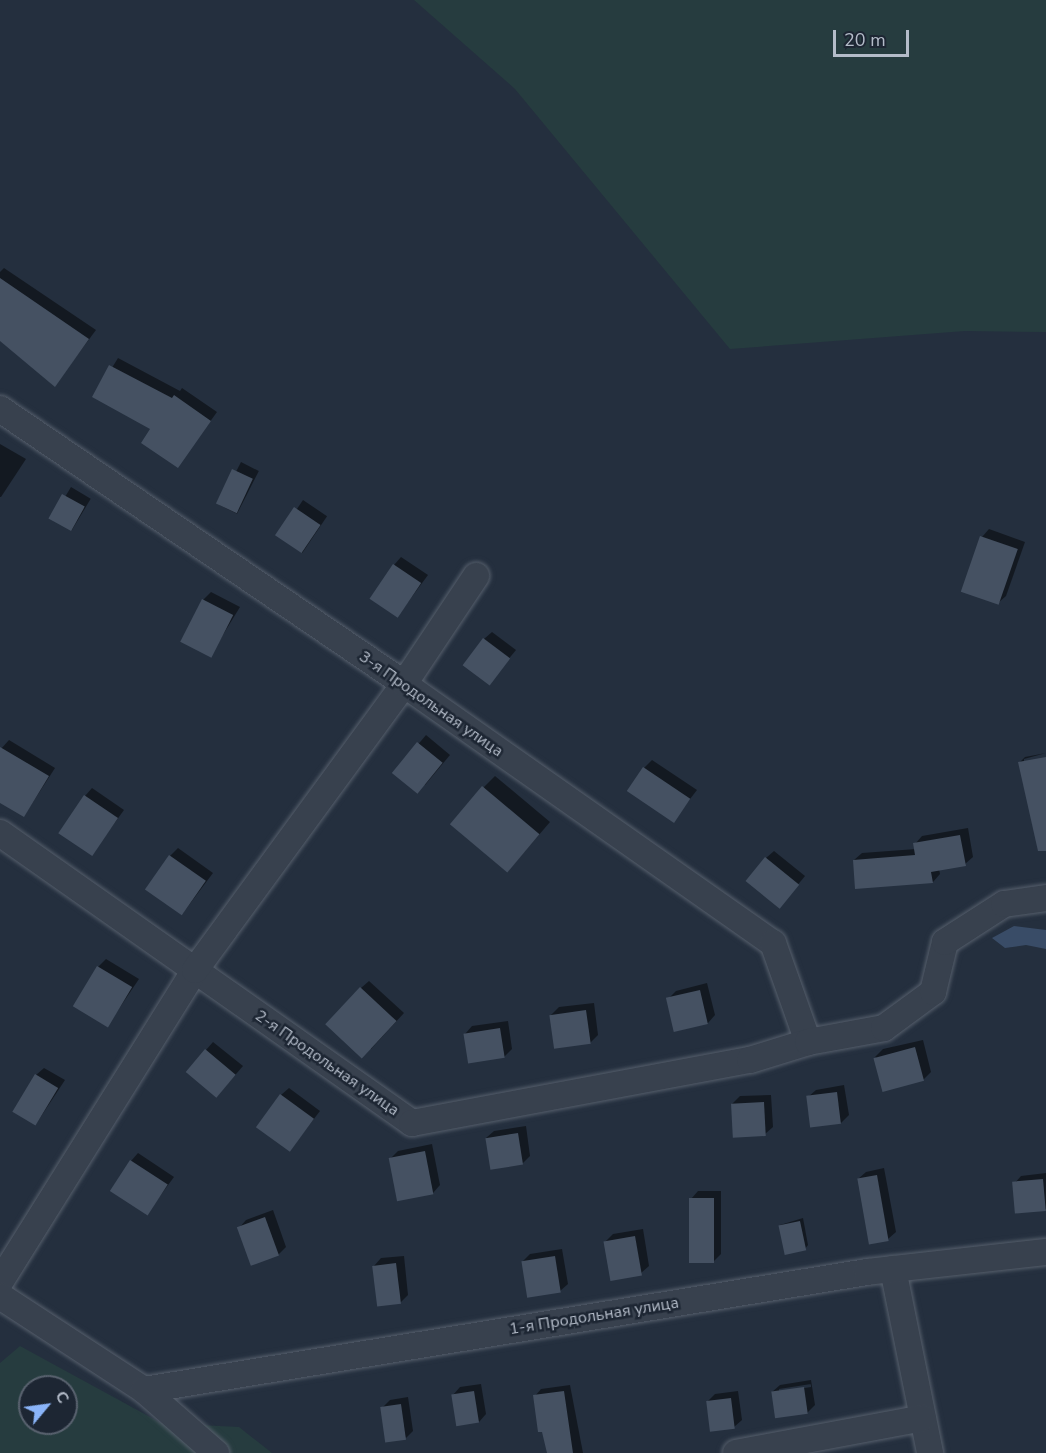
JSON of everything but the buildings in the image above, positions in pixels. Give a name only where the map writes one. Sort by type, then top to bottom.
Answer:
[{"type":"street","name":"3-я Продольная улица","points":[[0,409],[404,684],[773,943],[808,1042]]},
{"type":"street","points":[[0,1282],[195,970],[404,684],[476,576]]},
{"type":"street","name":"2-я Продольная улица","points":[[0,833],[412,1123],[750,1060],[808,1042],[884,1028],[933,992],[945,942],[1004,904],[1046,898]]},
{"type":"street","name":"1-я Продольная улица","points":[[144,1390],[893,1269],[1046,1252]]},
{"type":"street","points":[[893,1269],[930,1453]]},
{"type":"street","points":[[0,1296],[144,1390],[216,1453]]},
{"type":"street","points":[[736,1453],[923,1418]]},
{"type":"green space","points":[[414,0],[1046,0],[1046,332],[965,331],[730,349],[515,89]]},
{"type":"green space","points":[[20,1346],[73,1375],[18,1375],[18,1435],[78,1435],[78,1378],[161,1423],[239,1427],[272,1453],[0,1453],[0,1363]]},
{"type":"water","points":[[1014,926],[1046,930],[1046,949],[1026,945],[1005,948],[992,938]]}]
